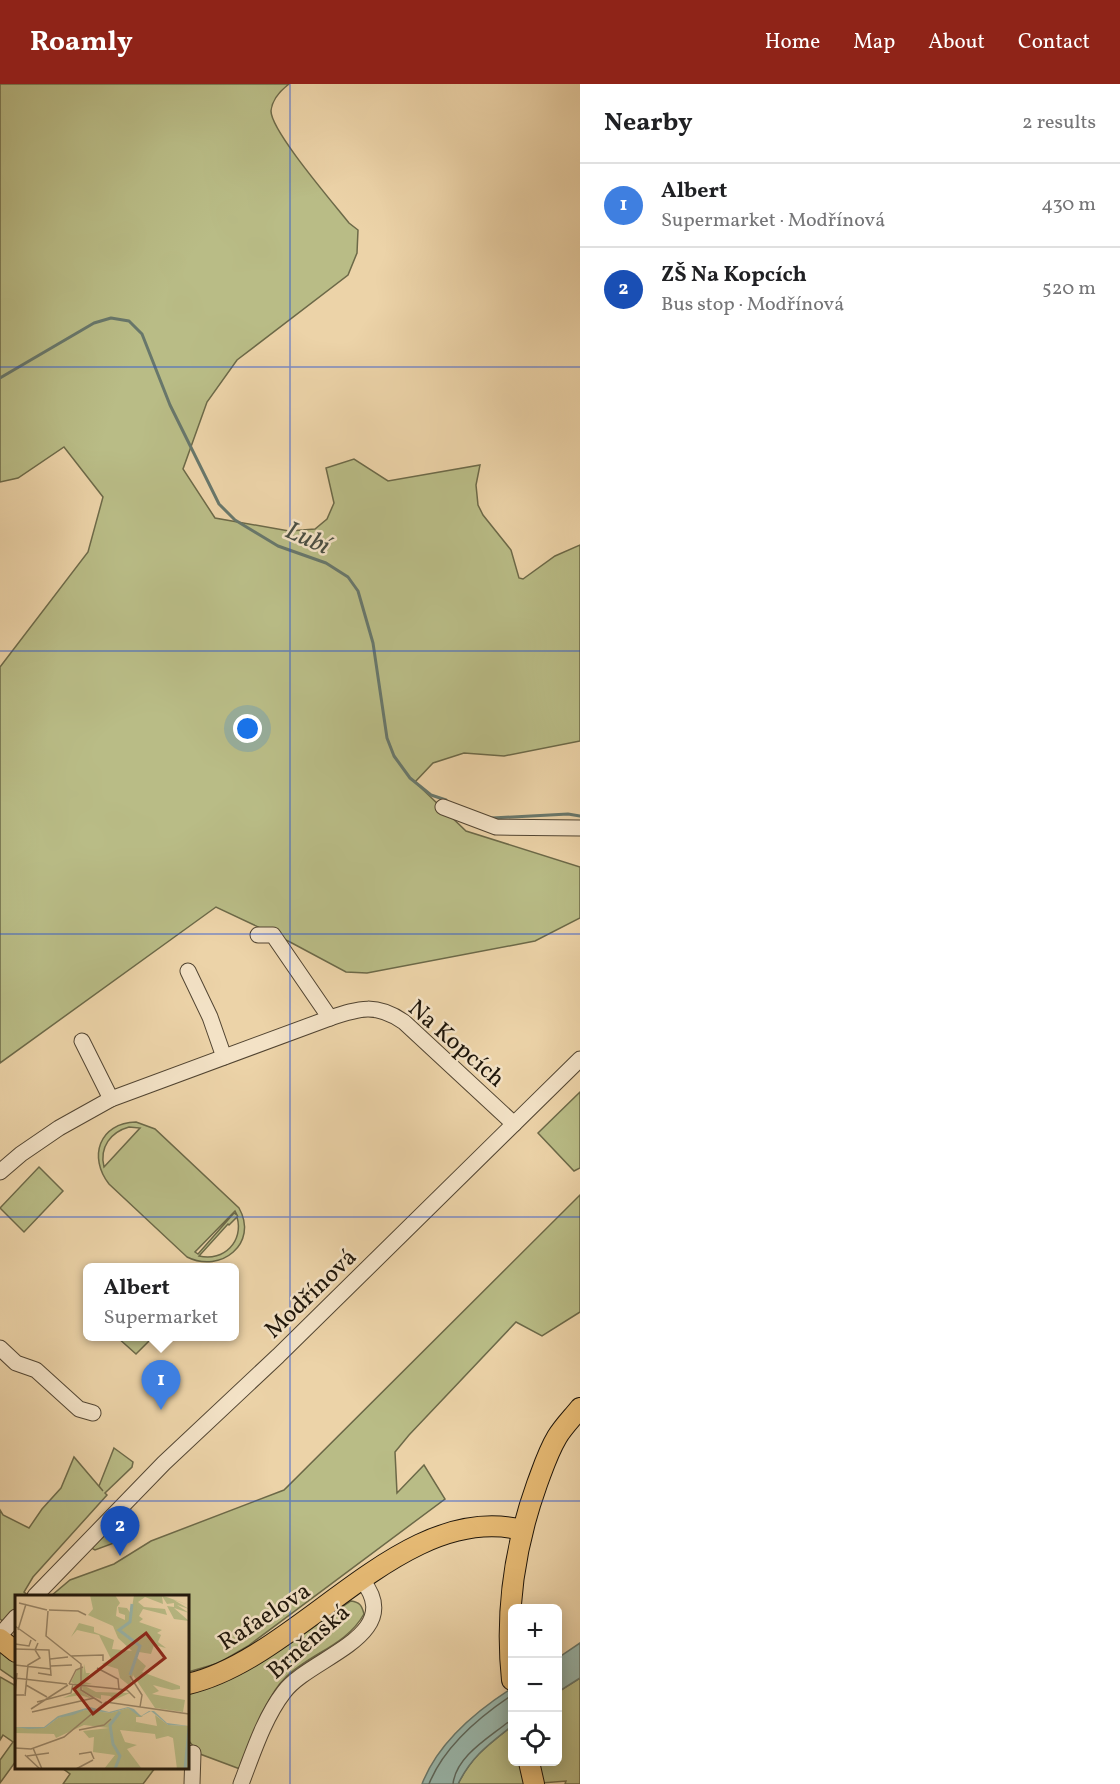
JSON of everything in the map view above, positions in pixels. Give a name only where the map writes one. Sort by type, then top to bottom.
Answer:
[{"type":"main road","points":[[510,1658],[513,1529],[558,1436],[580,1408]]},
{"type":"main road","name":"Brněnská","points":[[362,1580],[405,1552],[430,1540],[468,1529],[513,1529]]},
{"type":"main road","name":"Rafaelova","points":[[189,1684],[211,1677],[244,1662],[362,1580]]},
{"type":"main road","points":[[0,1639],[15,1651]]},
{"type":"main road","points":[[530,1766],[534,1784]]},
{"type":"street","points":[[443,807],[496,827],[580,828]]},
{"type":"street","points":[[258,935],[273,936],[330,1018]]},
{"type":"street","points":[[188,971],[210,1017],[224,1057]]},
{"type":"street","name":"Na Kopcích","points":[[0,1172],[21,1154],[60,1128],[111,1099],[357,1009],[383,1010],[393,1015],[514,1124]]},
{"type":"street","points":[[82,1041],[111,1099]]},
{"type":"street","name":"Modřínová","points":[[36,1595],[164,1462],[278,1356],[580,1059]]},
{"type":"street","points":[[0,1348],[16,1362],[36,1370],[79,1409],[93,1413]]},
{"type":"street","name":"Brněnská","points":[[241,1784],[266,1724],[285,1691],[309,1669],[359,1637],[371,1622],[375,1606],[374,1599],[362,1580]]},
{"type":"street","points":[[0,1635],[15,1618]]},
{"type":"street","points":[[192,1784],[193,1753]]},
{"type":"green space","points":[[0,84],[289,84],[273,103],[271,111],[274,121],[304,167],[349,223],[358,230],[357,253],[348,275],[237,360],[207,402],[183,469],[215,518],[289,531],[315,529],[327,519],[334,503],[326,468],[354,459],[388,481],[480,465],[476,485],[478,505],[483,515],[511,550],[519,578],[523,579],[555,556],[580,545],[580,741],[504,756],[464,753],[433,763],[415,782],[466,831],[580,867],[580,918],[535,941],[367,973],[346,972],[216,907],[0,1063],[0,667],[88,552],[103,497],[64,447],[18,478],[0,482]]},
{"type":"green space","points":[[580,1092],[580,1168],[574,1171],[538,1133]]},
{"type":"green space","points":[[136,1122],[155,1129],[239,1208],[244,1221],[244,1233],[233,1252],[224,1258],[212,1261],[200,1261],[187,1257],[109,1184],[99,1163],[101,1143],[113,1128]],"holes":[[[129,1127],[140,1128],[104,1167],[103,1153],[108,1141]],[[235,1211],[237,1215],[234,1213],[198,1254],[195,1252]],[[237,1217],[238,1234],[230,1248],[216,1256],[199,1256]]]},
{"type":"green space","points":[[39,1167],[63,1191],[24,1232],[0,1208]]},
{"type":"green space","points":[[580,1195],[580,1312],[542,1336],[516,1322],[395,1452],[397,1493],[424,1465],[445,1499],[248,1646],[219,1663],[189,1672],[189,1595],[52,1595],[70,1580],[114,1564],[151,1541],[284,1490]]},
{"type":"green space","points":[[121,1341],[149,1341],[136,1354]]},
{"type":"green space","points":[[114,1448],[133,1462],[132,1467],[105,1493],[107,1495],[33,1577],[24,1592],[28,1595],[15,1595],[15,1630],[0,1619],[0,1510],[3,1515],[29,1528],[61,1488],[74,1457],[103,1491],[99,1486]]},
{"type":"green space","points":[[116,1526],[123,1532],[122,1540],[93,1549],[92,1547],[110,1528]]},
{"type":"green space","points":[[351,1601],[357,1602],[362,1609],[364,1614],[348,1634],[295,1669],[278,1686],[265,1708],[240,1769],[200,1754],[189,1741],[189,1692],[232,1677],[293,1641]]},
{"type":"green space","points":[[0,1649],[15,1660],[15,1679],[0,1669]]},
{"type":"green space","points":[[0,1677],[15,1685],[15,1762],[0,1783],[0,1760],[13,1742],[3,1735],[0,1740]]},
{"type":"green space","points":[[580,1678],[580,1784],[565,1784],[566,1781],[529,1784],[458,1784],[475,1758],[508,1729],[508,1766],[562,1766],[562,1689]]},
{"type":"green space","points":[[63,1769],[154,1769],[143,1784],[63,1784],[70,1774]]},
{"type":"water","points":[[580,1643],[580,1678],[562,1689],[562,1658],[562,1655]]},
{"type":"water","points":[[508,1691],[508,1729],[475,1758],[458,1784],[422,1784],[448,1741],[485,1707]]},
{"type":"waterway","name":"Lubí","points":[[0,378],[94,323],[111,318],[129,321],[142,334],[170,405],[219,504],[235,520],[278,546],[326,563],[348,577],[358,591],[373,643],[387,738],[394,756],[410,778],[431,795],[446,800]]},
{"type":"waterway","name":"Lubí","points":[[492,818],[568,814],[580,816]]},
{"type":"place","name":"Albert","points":[[161,1410]]},
{"type":"place","name":"ZŠ Na Kopcích","points":[[120,1556]]}]
